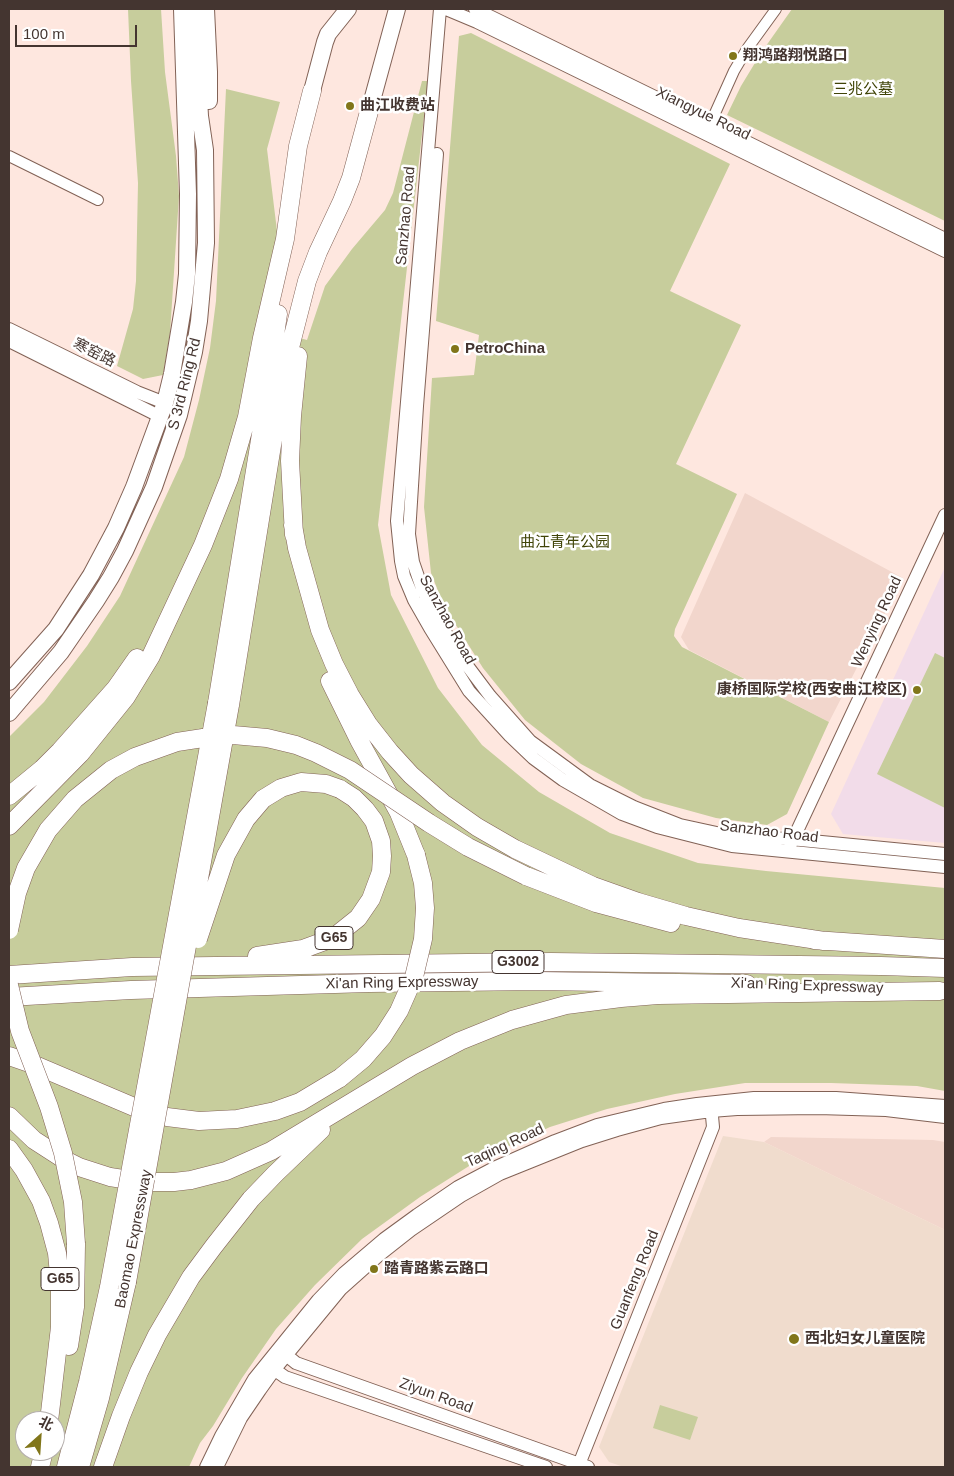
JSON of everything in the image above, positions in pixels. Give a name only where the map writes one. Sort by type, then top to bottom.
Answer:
[{"type":"highway","points":[[171,9],[174,57],[186,148]]},
{"type":"highway","name":"S 3rd Ring Rd","points":[[9,713],[60,652],[96,601],[125,551],[154,487],[179,415],[192,359],[202,299],[206,243],[205,150],[182,9]]},
{"type":"highway","name":"S 3rd Ring Rd","points":[[9,682],[56,629],[91,575],[116,528],[134,487],[163,410],[172,374],[187,274],[186,148],[190,50],[194,9]]},
{"type":"highway","points":[[205,150],[208,136],[209,72],[206,9]]},
{"type":"highway","points":[[177,1008],[200,870],[275,343],[285,239],[298,146],[325,42],[328,34],[348,9]]},
{"type":"highway","points":[[66,1467],[88,1382],[109,1287],[224,704],[284,371],[306,281],[351,178],[397,9]]},
{"type":"highway","points":[[9,826],[80,754],[126,697],[150,656],[203,545],[222,500],[247,417],[262,338],[285,239]]},
{"type":"highway","points":[[9,1056],[134,1107],[172,1118],[199,1121],[237,1119],[275,1111],[300,1102],[340,1078],[363,1059],[383,1036],[399,1011],[414,977],[423,939],[425,917],[425,895],[416,854],[399,813],[360,742],[324,667],[316,646],[302,589],[293,525],[290,461],[292,416],[306,281]]},
{"type":"highway","points":[[293,525],[297,548],[320,630],[334,664],[350,695],[368,724],[390,752],[411,775],[443,803],[477,827],[515,849],[593,886],[686,916],[740,928],[824,941]]},
{"type":"highway","points":[[9,796],[54,757],[116,688],[144,649],[181,591]]},
{"type":"highway","points":[[9,930],[15,899],[26,868],[48,830],[75,798],[111,770],[135,757],[162,746],[209,736],[233,735],[267,738],[296,745],[316,753],[350,770],[428,823],[468,847],[526,876],[596,903],[673,924],[726,932],[945,949]]},
{"type":"highway","name":"G65","points":[[155,967],[246,958],[304,949],[333,938],[353,923],[367,906],[377,886],[381,872],[382,848],[377,827],[370,815],[360,803],[340,789],[313,782],[292,784],[276,790],[264,799],[246,819],[221,867],[177,1008]]},
{"type":"highway","name":"Xi'an Ring Expressway","points":[[9,975],[155,967],[551,962],[945,968]]},
{"type":"highway","name":"Xi'an Ring Expressway","points":[[9,997],[264,986],[537,981],[713,982],[943,991]]},
{"type":"highway","points":[[9,985],[20,1031],[63,1153],[73,1202],[77,1271],[72,1324],[65,1369],[53,1411]]},
{"type":"highway","points":[[9,1116],[34,1140],[64,1160],[79,1167],[110,1176],[150,1182],[191,1180],[226,1171],[271,1151],[428,1056],[512,1020],[566,1005],[658,995],[943,991]]},
{"type":"highway","name":"Baomao Expressway","points":[[80,1467],[100,1398],[127,1282],[177,1008]]},
{"type":"highway","points":[[103,1467],[121,1416],[157,1335],[191,1278],[214,1246],[251,1199],[275,1174],[321,1130],[379,1086]]},
{"type":"highway","name":"G65","points":[[9,1149],[24,1170],[41,1201],[50,1223],[56,1253],[60,1285],[60,1327],[51,1411]]},
{"type":"street","name":"Xiangyue Road","points":[[446,9],[708,128],[945,239]]},
{"type":"street","name":"Sanzhao Road","points":[[446,9],[409,534],[413,562],[423,591],[440,624],[490,696],[530,741],[590,785],[634,808],[680,824],[726,835],[945,854]]},
{"type":"street","name":"Sanzhao Road","points":[[446,9],[398,497],[399,543],[404,576],[422,614],[469,691],[510,736],[533,758],[592,798],[622,814],[657,827],[732,846],[945,867]]},
{"type":"street","name":"Xiangyue Road","points":[[475,9],[945,251]]},
{"type":"street","points":[[708,128],[741,60],[776,9]]},
{"type":"street","points":[[9,156],[98,200]]},
{"type":"street","name":"寒窑路","points":[[9,329],[137,392],[163,410]]},
{"type":"street","name":"寒窑路","points":[[9,340],[163,410]]},
{"type":"street","name":"Wenying Road","points":[[792,852],[945,516]]},
{"type":"street","name":"Wenying Road","points":[[797,840],[945,534]]},
{"type":"street","name":"Taqing Road","points":[[711,1107],[754,1098],[836,1098],[945,1106]]},
{"type":"street","name":"Taqing Road","points":[[206,1467],[237,1406],[282,1352],[318,1300],[344,1273],[384,1239],[458,1186],[525,1153],[597,1125],[664,1109],[711,1107],[737,1109],[818,1108],[886,1110],[945,1117]]},
{"type":"street","name":"Guanfeng Road","points":[[581,1466],[713,1127],[711,1107]]},
{"type":"street","name":"Ziyun Road","points":[[282,1352],[296,1362],[581,1466]]},
{"type":"street","name":"Taqing Road","points":[[217,1467],[270,1366]]},
{"type":"street","name":"Ziyun Road","points":[[270,1366],[285,1377],[546,1467]]},
{"type":"shaded area","points":[[745,493],[903,578],[829,722],[689,650],[681,637]]},
{"type":"shaded area","name":"康桥国际学校(西安曲江校区)","points":[[945,567],[945,843],[843,834],[831,814]]},
{"type":"shaded area","name":"西北妇女儿童医院","points":[[723,1136],[764,1142],[945,1230],[945,1467],[624,1467],[609,1462],[599,1447]]},
{"type":"shaded area","points":[[771,1137],[933,1140],[945,1142],[945,1230],[764,1142]]},
{"type":"green space","points":[[128,9],[161,9],[165,72],[176,156],[179,196],[170,333],[163,375],[143,379],[117,366],[133,309],[136,281],[138,183]]},
{"type":"green space","name":"三兆公墓","points":[[792,9],[945,9],[945,221],[727,115],[741,86],[761,53]]},
{"type":"green space","name":"曲江青年公园","points":[[471,33],[730,164],[670,291],[741,325],[676,464],[737,494],[675,629],[674,636],[682,647],[829,722],[787,814],[767,825],[716,818],[643,798],[581,764],[525,720],[483,668],[444,606],[431,573],[424,507],[432,378],[474,375],[479,335],[436,321],[459,36]]},
{"type":"green space","points":[[422,81],[428,81],[378,525],[391,595],[438,688],[482,745],[539,792],[610,833],[698,863],[945,888],[945,1091],[917,1086],[745,1083],[675,1094],[607,1109],[550,1127],[477,1161],[420,1197],[362,1239],[315,1285],[276,1329],[200,1443],[189,1467],[9,1467],[9,737],[44,702],[87,646],[120,596],[184,457],[210,348],[216,301],[226,89],[280,102],[267,149],[277,231],[278,257],[260,327],[307,340],[325,286],[352,249],[385,210],[393,193]]},
{"type":"green space","points":[[935,653],[945,658],[945,808],[877,774]]},
{"type":"green space","points":[[660,1405],[698,1417],[690,1440],[653,1428]]},
{"type":"place","name":"翔鸿路翔悦路口","points":[[733,56]]},
{"type":"place","name":"曲江收费站","points":[[350,106]]},
{"type":"place","name":"PetroChina","points":[[455,349]]},
{"type":"place","name":"康桥国际学校(西安曲江校区)","points":[[917,690]]},
{"type":"place","name":"踏青路紫云路口","points":[[374,1269]]},
{"type":"place","name":"西北妇女儿童医院","points":[[794,1339]]}]
